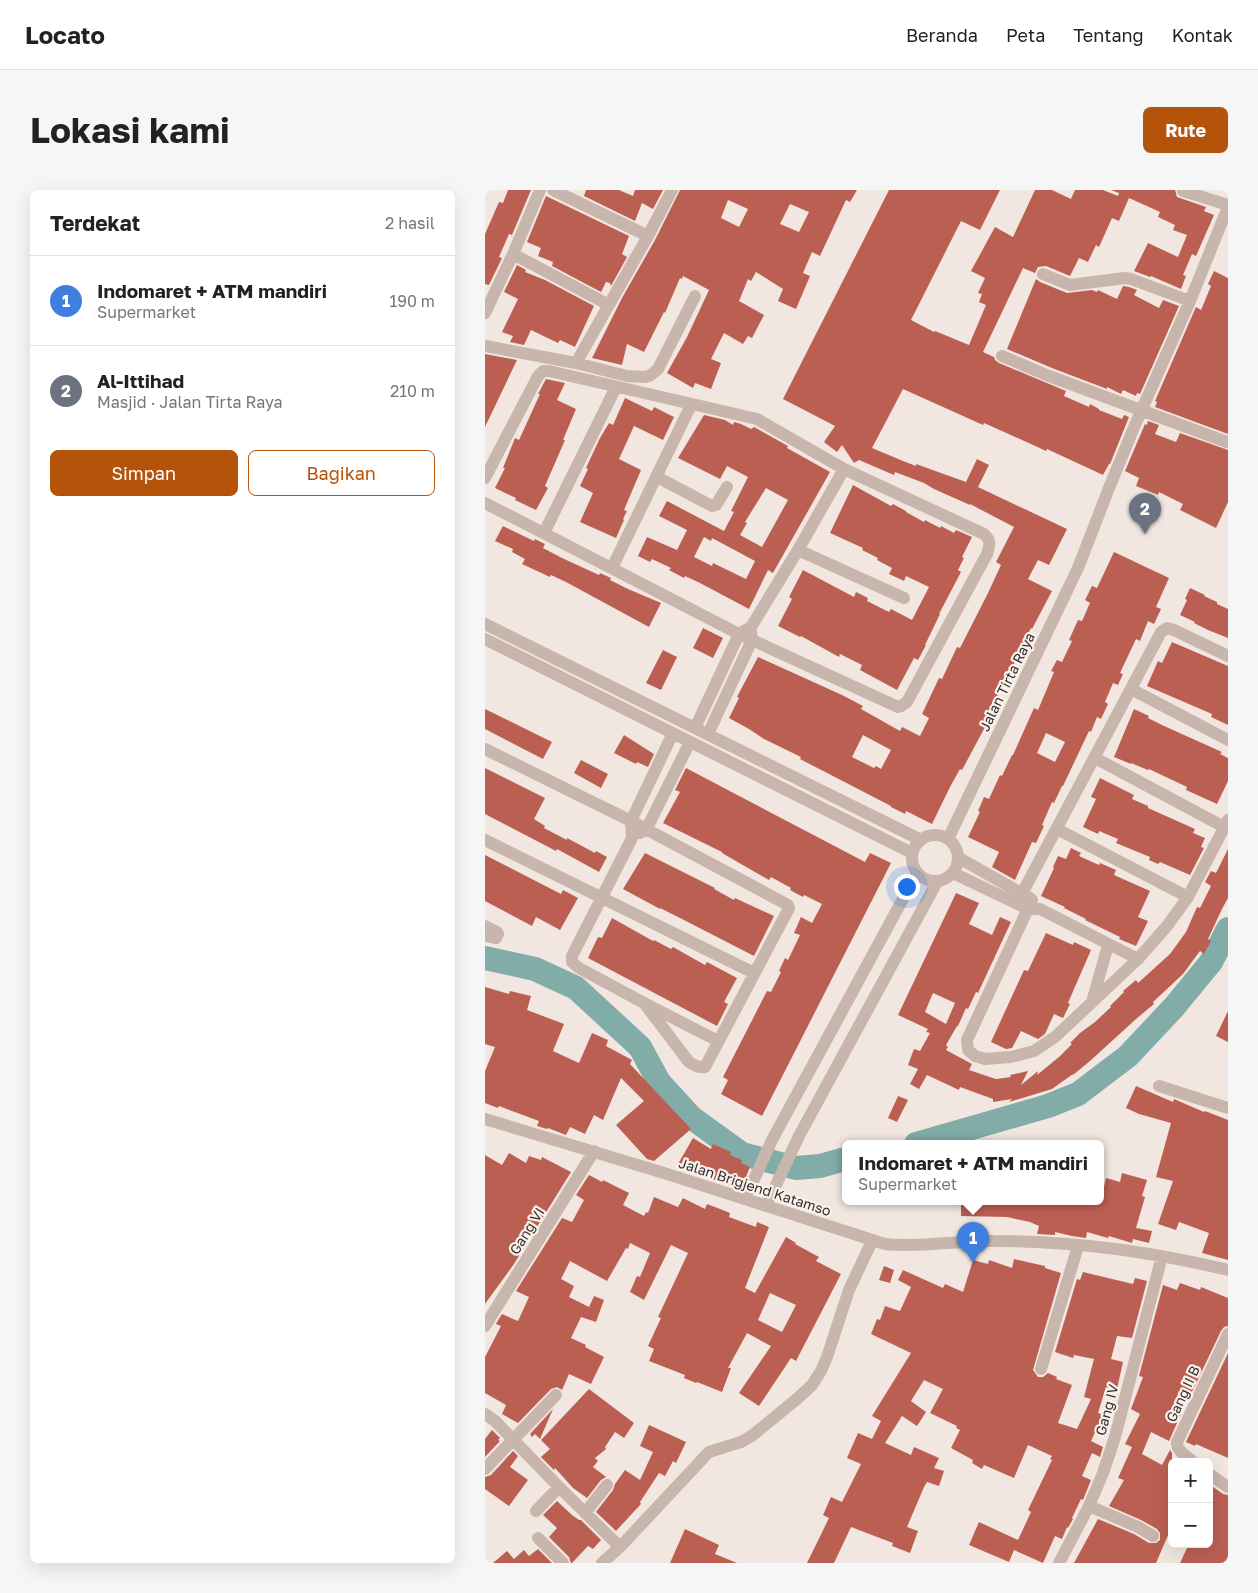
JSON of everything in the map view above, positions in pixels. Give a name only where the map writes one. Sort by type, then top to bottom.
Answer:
[{"type":"street","points":[[485,313],[540,190]]},
{"type":"street","points":[[553,190],[648,236]]},
{"type":"street","points":[[576,362],[672,190]]},
{"type":"street","points":[[1183,190],[1228,206]]},
{"type":"street","name":"Jalan Tirta Raya","points":[[948,839],[1078,568],[1141,410],[1190,301],[1228,206]]},
{"type":"street","points":[[513,254],[609,305]]},
{"type":"street","points":[[1043,274],[1067,285],[1125,278],[1131,279],[1190,301]]},
{"type":"street","points":[[485,346],[576,362],[627,376],[645,377],[658,369],[695,296]]},
{"type":"street","points":[[1002,356],[1049,376],[1227,442]]},
{"type":"street","points":[[485,478],[538,376],[543,371],[549,371],[757,419],[844,469],[985,534],[990,541],[987,554],[907,702],[901,706],[893,704],[751,634],[739,634],[485,503]]},
{"type":"street","points":[[544,533],[616,387]]},
{"type":"street","points":[[612,568],[691,405]]},
{"type":"street","points":[[708,734],[751,634],[844,469]]},
{"type":"street","points":[[657,476],[712,506],[716,505],[727,487]]},
{"type":"street","points":[[798,550],[904,598]]},
{"type":"street","points":[[485,624],[921,840]]},
{"type":"street","points":[[1095,758],[1226,823],[1187,897],[1167,926],[1138,960],[1055,1036],[1034,1051],[1011,1057],[985,1060],[975,1056],[968,1050],[967,1040],[1028,903],[1057,828],[1161,632],[1167,628],[1174,630],[1228,656]]},
{"type":"street","points":[[695,728],[739,634]]},
{"type":"street","points":[[485,640],[912,853]]},
{"type":"street","points":[[1131,689],[1228,740]]},
{"type":"street","points":[[673,733],[631,821],[632,838],[572,956],[572,962],[579,968],[718,1041]]},
{"type":"street","points":[[632,838],[647,830],[690,742]]},
{"type":"street","points":[[485,749],[631,821],[788,905],[787,912],[705,1066],[695,1066],[689,1062],[644,1003]]},
{"type":"street","points":[[1057,828],[1187,897]]},
{"type":"street","points":[[934,835],[948,839],[954,844],[959,858],[953,873],[946,879],[937,882],[929,881],[917,873],[911,860],[912,853],[921,840],[934,835]]},
{"type":"street","points":[[485,840],[754,974]]},
{"type":"street","points":[[959,858],[1028,903],[1138,960]]},
{"type":"street","points":[[745,1199],[772,1140],[917,873]]},
{"type":"street","points":[[953,873],[1028,903]]},
{"type":"street","points":[[766,1206],[791,1151],[937,882]]},
{"type":"street","points":[[485,926],[498,934],[496,938],[485,936]]},
{"type":"street","points":[[1093,1002],[1108,945]]},
{"type":"street","points":[[804,1082],[823,1091]]},
{"type":"street","points":[[1159,1086],[1228,1108]]},
{"type":"street","name":"Jalan Brigjend Katamso","points":[[485,1119],[594,1151],[885,1244],[907,1246],[992,1240],[1078,1246],[1162,1256],[1228,1270]]},
{"type":"street","points":[[779,1127],[799,1136]]},
{"type":"street","name":"Gang VI","points":[[485,1326],[594,1151]]},
{"type":"street","points":[[602,1563],[621,1547],[709,1452],[741,1442],[753,1435],[798,1398],[811,1384],[827,1357],[849,1290],[872,1241]]},
{"type":"street","points":[[1041,1369],[1078,1246]]},
{"type":"street","name":"Gang IV","points":[[1059,1563],[1089,1506],[1103,1473],[1115,1437],[1162,1256]]},
{"type":"street","name":"Gang II B","points":[[1188,1458],[1179,1450],[1177,1442],[1228,1334]]},
{"type":"street","points":[[485,1469],[556,1395]]},
{"type":"street","points":[[485,1414],[514,1439],[559,1487],[621,1547]]},
{"type":"street","points":[[1213,1477],[1228,1487]]},
{"type":"street","points":[[585,1513],[607,1485]]},
{"type":"street","points":[[535,1512],[559,1487]]},
{"type":"street","points":[[1089,1506],[1138,1527],[1153,1536]]},
{"type":"street","points":[[538,1538],[563,1563]]},
{"type":"building","points":[[508,190],[531,190],[512,235],[509,234],[499,257],[502,258],[489,285],[485,284],[485,234],[499,202],[503,203]]},
{"type":"building","points":[[586,190],[619,190],[633,196],[635,190],[663,190],[653,209],[642,203],[635,221],[584,196]]},
{"type":"building","points":[[680,190],[857,190],[850,202],[846,200],[820,256],[812,252],[803,273],[810,276],[796,309],[778,301],[783,289],[756,272],[751,281],[748,279],[739,301],[764,315],[752,338],[748,336],[743,344],[724,333],[711,359],[721,363],[711,389],[695,383],[693,388],[667,373],[687,337],[709,290],[683,276],[682,279],[680,278],[665,313],[644,352],[627,344],[622,365],[592,358],[622,298],[655,240]],"holes":[[[728,200],[748,209],[739,227],[721,218]],[[790,204],[809,212],[799,232],[780,224]]]},
{"type":"building","points":[[889,190],[1000,190],[980,230],[961,221],[911,320],[934,332],[969,345],[986,305],[979,302],[982,294],[978,293],[985,278],[971,271],[995,227],[1013,237],[1035,190],[1052,190],[1071,199],[1075,190],[1103,190],[1118,196],[1119,193],[1111,190],[1175,190],[1177,197],[1206,207],[1204,211],[1214,215],[1196,256],[1192,254],[1183,275],[1186,276],[1181,289],[1134,271],[1148,243],[1178,257],[1187,235],[1173,230],[1175,225],[1158,217],[1160,212],[1129,198],[1119,221],[1112,218],[1099,247],[1096,245],[1088,262],[1079,258],[1070,276],[1046,266],[1038,267],[1035,273],[1023,268],[983,352],[994,357],[999,363],[1066,391],[1064,396],[1089,407],[1090,404],[1099,410],[1122,419],[1124,415],[1129,417],[1110,464],[1103,475],[1047,449],[1046,451],[984,423],[983,425],[903,389],[872,448],[916,466],[916,464],[966,482],[977,459],[989,465],[978,487],[1067,529],[1049,565],[1038,560],[1028,579],[1052,591],[1016,657],[997,697],[1000,698],[991,716],[962,770],[960,769],[950,787],[932,824],[906,811],[905,814],[891,807],[800,759],[801,757],[764,739],[729,718],[739,698],[737,697],[758,657],[842,695],[863,706],[861,709],[900,731],[902,727],[920,736],[929,718],[922,714],[939,678],[942,679],[957,647],[960,648],[988,593],[1001,565],[996,562],[1014,527],[924,483],[895,472],[894,475],[859,460],[854,463],[842,445],[837,452],[824,442],[835,426],[783,399]],"holes":[[[863,735],[891,750],[881,769],[876,766],[874,768],[852,757]]]},
{"type":"building","points":[[546,196],[629,236],[622,254],[627,257],[611,286],[610,283],[606,282],[601,292],[552,266],[553,262],[538,256],[541,248],[527,242]]},
{"type":"building","points":[[517,265],[526,270],[525,272],[545,280],[594,306],[575,347],[560,340],[558,343],[531,330],[524,345],[510,342],[513,336],[502,332],[518,299],[504,292]]},
{"type":"building","points":[[1214,271],[1228,278],[1228,434],[1155,407],[1157,402],[1155,401],[1196,307],[1201,310],[1211,286],[1208,284]]},
{"type":"building","points":[[1036,279],[1067,293],[1092,290],[1097,292],[1098,290],[1117,299],[1123,286],[1129,287],[1137,290],[1134,295],[1159,308],[1163,300],[1179,306],[1140,394],[1137,393],[1136,396],[1123,390],[1121,394],[1007,349]]},
{"type":"building","points":[[485,354],[517,360],[485,427]]},
{"type":"building","points":[[546,379],[565,383],[557,400],[576,409],[545,486],[548,488],[536,510],[495,488],[505,468],[503,468],[515,438],[519,440]]},
{"type":"building","points":[[625,398],[652,411],[654,407],[674,417],[663,440],[634,426],[619,459],[641,470],[624,510],[627,511],[616,538],[580,522],[593,493],[580,486],[600,438],[609,423],[613,425]]},
{"type":"building","points":[[704,415],[725,420],[733,425],[734,422],[751,429],[754,427],[830,472],[773,573],[768,570],[749,609],[700,583],[685,576],[684,578],[669,570],[671,568],[652,559],[650,562],[638,556],[647,537],[677,550],[687,530],[659,516],[667,501],[724,531],[734,512],[731,511],[748,477],[727,466],[720,479],[678,458]],"holes":[[[766,488],[788,500],[762,547],[740,535],[747,523],[745,522]],[[704,537],[711,541],[712,538],[755,561],[746,579],[713,563],[712,566],[694,557]]]},
{"type":"building","points":[[1148,421],[1159,425],[1155,434],[1176,442],[1180,433],[1228,450],[1228,502],[1216,528],[1180,510],[1183,504],[1159,492],[1158,495],[1136,486],[1139,478],[1125,471]]},
{"type":"building","points":[[853,485],[891,506],[893,504],[924,522],[925,520],[940,528],[941,526],[954,533],[956,530],[972,537],[962,557],[964,558],[958,570],[961,572],[939,614],[926,645],[918,660],[914,658],[897,690],[860,670],[862,665],[840,654],[839,657],[801,636],[778,626],[792,599],[789,597],[803,570],[854,597],[856,592],[868,598],[867,601],[889,612],[891,609],[912,620],[929,587],[906,576],[904,581],[889,574],[892,568],[877,560],[878,558],[862,550],[863,548],[830,533]]},
{"type":"building","points":[[503,526],[534,541],[535,539],[545,544],[543,548],[562,558],[599,575],[600,573],[611,578],[610,580],[628,589],[661,603],[649,627],[566,582],[522,564],[525,559],[512,552],[513,549],[495,541]]},
{"type":"building","points":[[1114,552],[1169,578],[1156,607],[1161,609],[1154,624],[1148,621],[1140,641],[1136,639],[1120,673],[1123,674],[1118,685],[1113,683],[1105,702],[1108,704],[1101,719],[1097,717],[1091,732],[1089,731],[1063,786],[1054,803],[1052,802],[1036,843],[1032,842],[1015,880],[992,867],[999,852],[968,837],[980,812],[978,811],[984,797],[989,799],[1000,775],[1002,776],[1013,755],[1034,708],[1038,710],[1054,672],[1051,671],[1057,660],[1062,662],[1072,641],[1069,640],[1078,620],[1082,621],[1090,603],[1085,600],[1092,586],[1097,588]],"holes":[[[1046,733],[1065,742],[1055,762],[1037,753]]]},
{"type":"building","points":[[1190,588],[1228,609],[1228,638],[1180,615]]},
{"type":"building","points":[[703,628],[723,638],[713,658],[693,648]]},
{"type":"building","points":[[1172,642],[1228,666],[1228,725],[1211,717],[1212,714],[1147,686],[1158,661],[1162,663]]},
{"type":"building","points":[[663,650],[677,657],[661,690],[646,683]]},
{"type":"building","points":[[485,709],[552,742],[543,759],[485,729]]},
{"type":"building","points":[[1134,709],[1164,726],[1222,752],[1220,754],[1228,758],[1228,781],[1217,804],[1186,790],[1187,787],[1149,769],[1114,757]]},
{"type":"building","points":[[624,735],[654,754],[648,767],[637,762],[636,764],[614,753]]},
{"type":"building","points":[[581,760],[608,774],[601,788],[574,773]]},
{"type":"building","points":[[485,768],[545,798],[534,819],[545,826],[544,828],[567,840],[567,838],[595,853],[596,851],[607,857],[599,872],[485,814]]},
{"type":"building","points":[[686,768],[865,862],[870,853],[891,863],[762,1116],[721,1094],[728,1080],[723,1077],[767,991],[771,992],[781,972],[779,971],[785,958],[788,960],[800,935],[794,933],[801,917],[812,923],[822,904],[804,895],[803,897],[771,877],[769,880],[722,852],[663,823],[680,792],[675,790]]},
{"type":"building","points":[[1100,778],[1134,795],[1132,799],[1148,806],[1148,808],[1195,829],[1193,833],[1205,838],[1201,847],[1204,848],[1190,875],[1160,862],[1158,864],[1149,860],[1150,857],[1116,843],[1118,839],[1099,831],[1098,834],[1083,827],[1096,799],[1091,797]]},
{"type":"building","points":[[1071,848],[1081,853],[1079,856],[1116,870],[1114,875],[1150,891],[1138,917],[1148,921],[1136,946],[1119,939],[1120,937],[1041,896],[1058,856],[1066,859]]},
{"type":"building","points":[[1228,849],[1228,898],[1208,939],[1211,941],[1204,954],[1200,951],[1183,974],[1153,1002],[1154,1004],[1073,1075],[1052,1089],[1009,1102],[1012,1099],[993,1102],[993,1099],[960,1087],[959,1090],[927,1075],[919,1089],[910,1084],[918,1069],[908,1065],[914,1049],[920,1051],[930,1033],[926,1032],[928,1029],[898,1015],[956,893],[979,903],[969,924],[992,935],[1000,917],[1011,922],[978,993],[976,992],[968,1009],[966,1008],[958,1026],[946,1045],[948,1047],[946,1050],[972,1064],[969,1070],[996,1079],[1011,1077],[1010,1075],[1028,1071],[1021,1085],[1059,1057],[1080,1033],[1111,1007],[1123,991],[1136,980],[1138,983],[1170,954],[1186,932],[1197,907],[1200,908],[1211,886],[1205,882],[1211,871],[1216,873]],"holes":[[[933,993],[955,1003],[946,1024],[925,1012]]]},
{"type":"building","points":[[645,853],[715,888],[734,900],[735,898],[774,916],[754,956],[623,889]]},
{"type":"building","points":[[485,855],[561,894],[563,890],[578,898],[560,930],[536,917],[532,926],[485,901]]},
{"type":"building","points":[[612,918],[653,941],[671,949],[673,947],[705,965],[707,962],[737,978],[724,1002],[728,1004],[717,1026],[588,958],[598,937],[602,938]]},
{"type":"building","points":[[1046,933],[1073,945],[1074,942],[1091,950],[1063,1018],[1054,1014],[1045,1034],[1038,1039],[1021,1031],[1012,1048],[1006,1049],[991,1042],[1024,970],[1028,971]]},
{"type":"building","points":[[485,987],[509,994],[510,991],[531,996],[527,1010],[564,1024],[553,1051],[579,1063],[592,1033],[608,1040],[606,1046],[632,1060],[630,1064],[691,1129],[654,1161],[647,1159],[616,1125],[644,1101],[621,1078],[603,1120],[594,1115],[585,1134],[570,1127],[566,1135],[537,1126],[539,1121],[499,1106],[498,1108],[485,1103],[485,1071],[495,1047],[485,1044]]},
{"type":"building","points":[[1228,1011],[1228,1042],[1216,1036]]},
{"type":"building","points":[[1136,1086],[1173,1102],[1174,1099],[1228,1120],[1228,1260],[1202,1253],[1209,1233],[1179,1222],[1176,1230],[1158,1224],[1173,1181],[1156,1177],[1171,1123],[1139,1114],[1126,1108]]},
{"type":"building","points":[[898,1096],[908,1100],[897,1122],[888,1118]]},
{"type":"building","points":[[693,1138],[711,1149],[713,1144],[731,1152],[730,1155],[742,1160],[741,1163],[750,1167],[741,1189],[688,1168],[687,1170],[678,1164]]},
{"type":"building","points":[[509,1153],[526,1163],[529,1156],[541,1160],[542,1157],[571,1172],[514,1264],[485,1304],[485,1155],[502,1165]]},
{"type":"building","points":[[1122,1173],[1147,1180],[1142,1196],[1145,1197],[1136,1228],[1152,1231],[1149,1243],[1133,1239],[1132,1243],[1087,1232],[1086,1238],[1055,1232],[1055,1235],[1037,1234],[1039,1226],[1030,1222],[1007,1217],[961,1216],[961,1205],[1104,1205],[1106,1178],[1120,1182]]},
{"type":"building","points":[[589,1175],[629,1193],[623,1205],[644,1216],[646,1212],[648,1213],[654,1197],[678,1207],[683,1198],[705,1209],[707,1204],[720,1209],[730,1213],[729,1217],[756,1227],[757,1222],[769,1227],[745,1288],[755,1293],[786,1237],[819,1257],[816,1261],[841,1274],[796,1361],[791,1358],[759,1406],[739,1393],[771,1346],[747,1333],[728,1368],[731,1368],[722,1392],[684,1378],[685,1375],[649,1361],[654,1349],[648,1346],[661,1318],[658,1317],[688,1253],[671,1245],[644,1300],[630,1292],[637,1276],[640,1277],[650,1253],[630,1243],[607,1281],[570,1261],[561,1279],[574,1286],[569,1297],[589,1307],[594,1296],[604,1300],[596,1322],[581,1317],[571,1338],[604,1357],[591,1384],[569,1374],[562,1390],[557,1387],[551,1389],[518,1423],[502,1414],[506,1405],[485,1393],[485,1357],[501,1326],[496,1324],[502,1314],[518,1321],[529,1297],[516,1291],[562,1218],[572,1222],[584,1200],[576,1195]],"holes":[[[770,1293],[796,1305],[782,1332],[758,1320]]]},
{"type":"building","points":[[1014,1259],[1045,1266],[1045,1268],[1061,1273],[1033,1370],[1038,1377],[1043,1377],[1048,1373],[1057,1377],[1056,1379],[1072,1385],[1058,1423],[1077,1429],[1091,1399],[1084,1397],[1094,1359],[1074,1355],[1073,1358],[1055,1352],[1077,1279],[1080,1280],[1083,1272],[1133,1284],[1135,1278],[1147,1281],[1132,1338],[1117,1336],[1111,1359],[1123,1362],[1117,1389],[1106,1387],[1098,1413],[1103,1415],[1091,1441],[1103,1447],[1100,1457],[1092,1453],[1082,1476],[1091,1480],[1083,1500],[1081,1499],[1062,1539],[1055,1536],[1043,1563],[1014,1550],[1009,1562],[969,1545],[979,1522],[1018,1540],[1031,1512],[1028,1510],[1052,1460],[1050,1459],[1052,1456],[1028,1445],[1014,1478],[984,1465],[982,1469],[972,1463],[973,1460],[951,1448],[960,1430],[956,1428],[957,1426],[930,1413],[943,1389],[924,1380],[911,1401],[926,1412],[917,1426],[902,1416],[885,1443],[911,1455],[914,1447],[939,1458],[934,1468],[944,1471],[939,1486],[927,1482],[907,1527],[918,1531],[910,1553],[892,1546],[893,1543],[851,1527],[834,1563],[807,1563],[829,1518],[823,1515],[831,1497],[842,1502],[861,1464],[847,1458],[858,1433],[872,1439],[881,1421],[872,1416],[911,1353],[871,1334],[877,1319],[880,1320],[885,1306],[900,1311],[911,1287],[898,1280],[903,1270],[943,1288],[945,1284],[963,1292],[973,1260],[988,1264],[989,1260],[1012,1268]]},
{"type":"building","points":[[884,1266],[894,1270],[890,1283],[879,1280]]},
{"type":"building","points":[[1180,1283],[1200,1290],[1201,1287],[1228,1298],[1228,1326],[1224,1327],[1221,1331],[1190,1396],[1179,1391],[1172,1410],[1181,1414],[1169,1441],[1151,1432],[1142,1454],[1162,1465],[1170,1450],[1172,1453],[1172,1458],[1168,1458],[1168,1535],[1156,1563],[1074,1563],[1098,1519],[1134,1534],[1149,1543],[1156,1543],[1160,1540],[1160,1533],[1157,1529],[1109,1506],[1124,1480],[1118,1478],[1132,1447],[1125,1444],[1140,1414],[1131,1409],[1143,1377],[1139,1376],[1163,1285],[1177,1290]]},
{"type":"building","points":[[1228,1353],[1228,1458],[1196,1444],[1195,1446],[1186,1442]]},
{"type":"building","points":[[589,1389],[634,1423],[624,1438],[615,1432],[605,1447],[606,1449],[595,1458],[598,1461],[593,1467],[606,1477],[601,1480],[587,1498],[573,1488],[555,1468],[554,1470],[541,1457],[550,1449],[541,1440]]},
{"type":"building","points":[[553,1409],[540,1439],[535,1434],[532,1437],[530,1434]]},
{"type":"building","points":[[649,1425],[686,1442],[676,1463],[673,1461],[665,1476],[659,1473],[640,1502],[641,1504],[616,1531],[596,1512],[625,1470],[640,1480],[653,1452],[640,1446]]},
{"type":"building","points":[[492,1430],[500,1438],[498,1440],[500,1441],[485,1457],[485,1439]]},
{"type":"building","points":[[513,1451],[518,1456],[510,1467],[528,1480],[509,1506],[485,1489],[485,1477],[491,1475]]},
{"type":"building","points":[[1213,1487],[1223,1494],[1228,1495],[1228,1563],[1180,1563],[1187,1548],[1213,1548]]},
{"type":"building","points":[[557,1501],[572,1515],[581,1520],[601,1540],[593,1549],[588,1546],[572,1563],[569,1557],[549,1537],[557,1528],[543,1515]]},
{"type":"building","points":[[685,1529],[719,1545],[715,1554],[737,1563],[670,1563]]},
{"type":"building","points":[[538,1549],[552,1563],[493,1563],[507,1551],[514,1559],[524,1550],[529,1556]]},
{"type":"waterway","points":[[930,1140],[1048,1106],[1078,1094],[1128,1056],[1174,1007],[1211,962],[1228,929]]},
{"type":"waterway","points":[[485,958],[535,969],[576,988],[640,1047],[659,1082],[692,1118],[742,1154],[796,1168],[820,1166],[842,1160]]},
{"type":"place","name":"Al-Ittihad","points":[[1145,534]]},
{"type":"place","name":"Indomaret + ATM mandiri","points":[[973,1263]]}]
